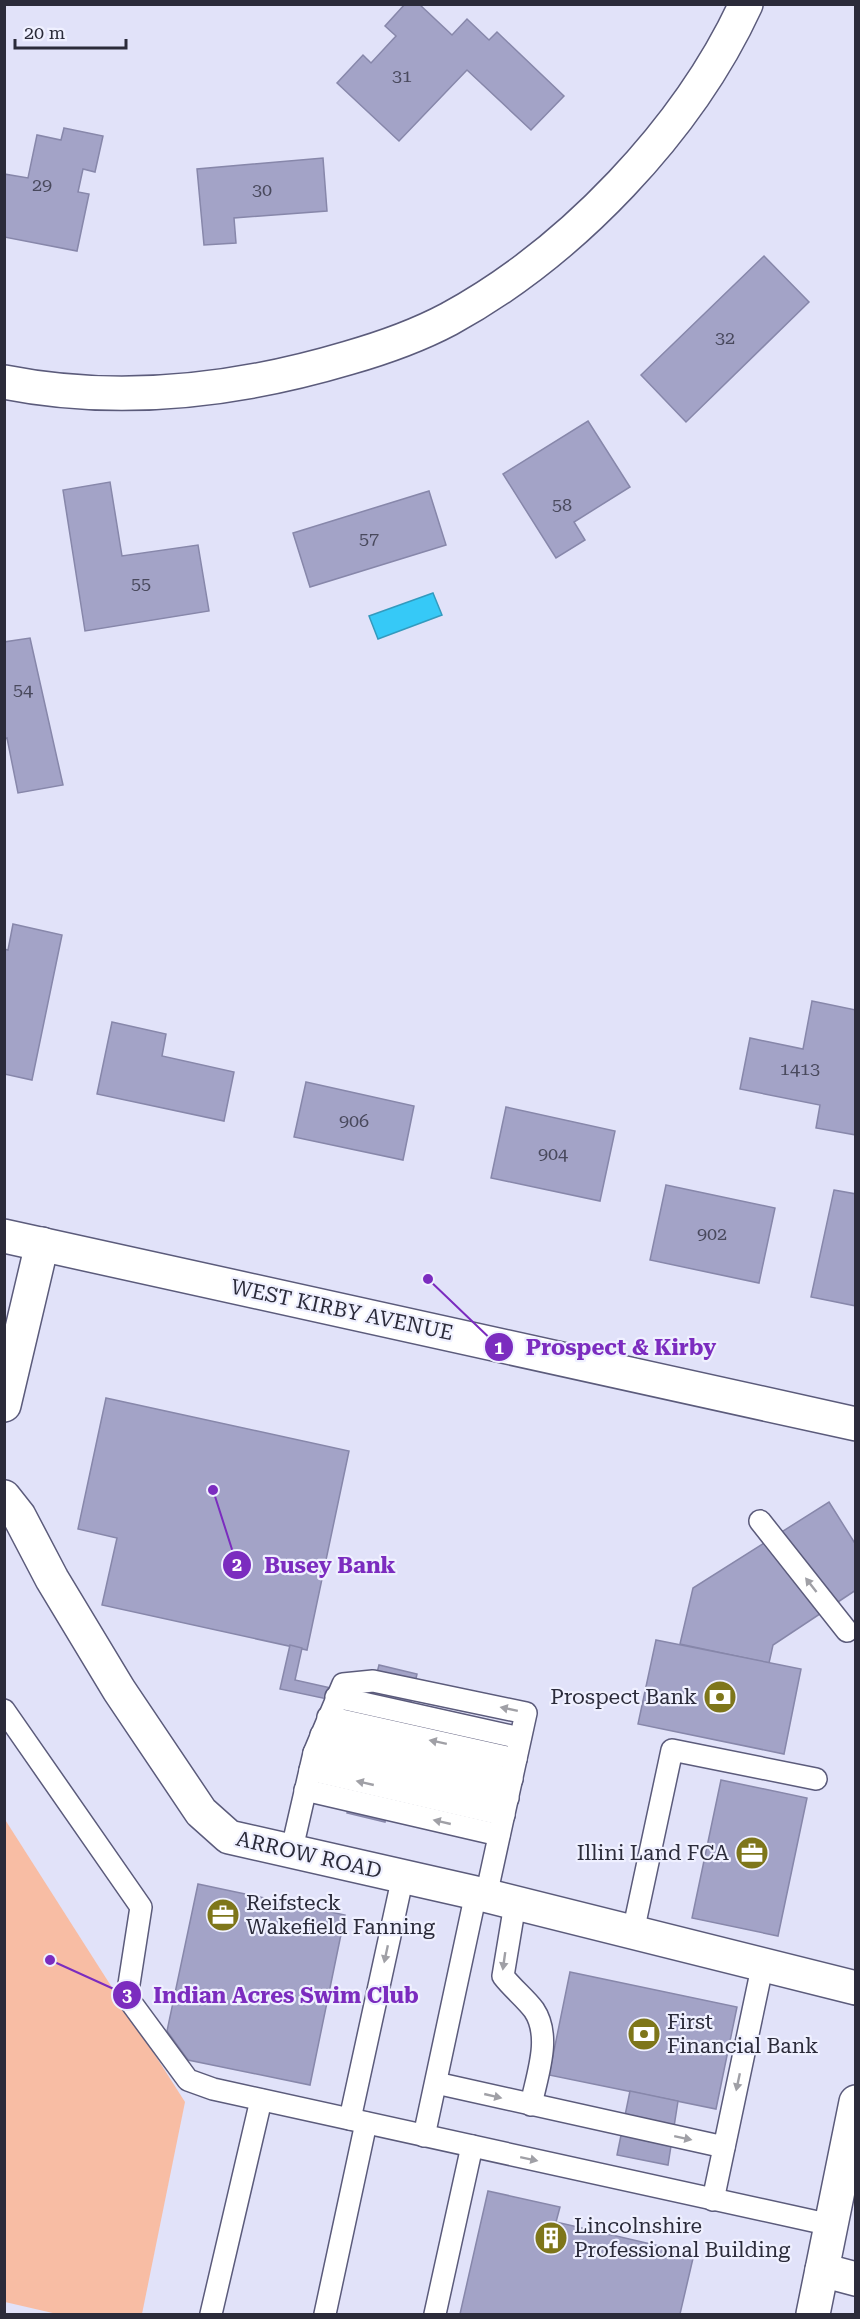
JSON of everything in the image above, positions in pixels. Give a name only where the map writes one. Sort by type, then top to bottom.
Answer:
[{"type":"street","points":[[4,381],[81,392],[149,394],[219,388],[340,360],[391,345],[447,320],[480,301],[541,258],[609,197],[640,163],[697,90],[746,4]]},
{"type":"street","name":"WEST KIRBY AVENUE","points":[[4,1236],[855,1424]]},
{"type":"street","points":[[4,1405],[42,1244]]},
{"type":"street","name":"ARROW ROAD","points":[[4,1497],[19,1516],[52,1578],[119,1690],[201,1812],[229,1837],[291,1853],[403,1876],[763,1963],[855,1988]]},
{"type":"street","points":[[813,2314],[855,2102]]},
{"type":"street","points":[[822,2270],[855,2279]]},
{"type":"lane","points":[[760,1521],[847,1632]]},
{"type":"lane","points":[[291,1853],[316,1753],[336,1696],[343,1684],[373,1681],[526,1713],[510,1787],[492,1898],[435,2084],[424,2136]]},
{"type":"lane","points":[[4,1710],[141,1907],[127,1996],[188,2080],[213,2090],[831,2225]]},
{"type":"lane","points":[[633,1932],[672,1750],[816,1779]]},
{"type":"lane","points":[[316,1753],[510,1787]]},
{"type":"lane","points":[[316,1753],[510,1787]]},
{"type":"lane","points":[[316,1753],[510,1787]]},
{"type":"lane","points":[[325,2314],[403,1876]]},
{"type":"lane","points":[[492,1898],[503,1976],[532,2008],[543,2025],[542,2052],[531,2105]]},
{"type":"lane","points":[[713,2199],[763,1963]]},
{"type":"lane","points":[[435,2084],[724,2147]]},
{"type":"lane","points":[[211,2314],[261,2100]]},
{"type":"lane","points":[[435,2314],[472,2146]]},
{"type":"shaded area","points":[[4,1818],[185,2102],[142,2314],[57,2314],[5,2302]]},
{"type":"water","points":[[433,593],[442,615],[378,639],[369,616]]},
{"type":"building","points":[[405,4],[419,4],[452,35],[467,19],[489,40],[497,32],[564,96],[531,130],[467,70],[399,141],[337,83],[363,55],[371,63],[396,36],[385,26]]},
{"type":"building","points":[[64,128],[103,136],[95,172],[83,169],[78,192],[89,194],[77,251],[4,237],[4,174],[28,178],[37,135],[61,140]]},
{"type":"building","points":[[323,158],[327,211],[234,218],[236,243],[204,245],[197,169]]},
{"type":"building","points":[[764,256],[809,302],[686,422],[641,375]]},
{"type":"building","points":[[588,421],[630,487],[574,522],[585,540],[556,558],[503,474]]},
{"type":"building","points":[[110,482],[122,556],[198,545],[209,611],[85,631],[63,490]]},
{"type":"building","points":[[429,491],[446,545],[310,587],[293,533]]},
{"type":"building","points":[[30,638],[63,785],[18,793],[7,738],[4,739],[4,642]]},
{"type":"building","points":[[13,924],[62,935],[32,1080],[4,1074],[4,949],[8,950]]},
{"type":"building","points":[[812,1001],[856,1010],[856,1135],[816,1128],[820,1105],[740,1089],[750,1038],[803,1049]]},
{"type":"building","points":[[112,1022],[166,1034],[162,1056],[234,1072],[224,1121],[97,1094]]},
{"type":"building","points":[[306,1082],[414,1106],[403,1160],[294,1137]]},
{"type":"building","points":[[506,1107],[615,1131],[600,1201],[491,1178]]},
{"type":"building","points":[[666,1185],[775,1208],[759,1283],[650,1260]]},
{"type":"building","points":[[834,1190],[856,1194],[856,1306],[811,1297]]},
{"type":"building","points":[[106,1398],[349,1451],[307,1650],[102,1605],[117,1538],[78,1529]]},
{"type":"building","points":[[829,1502],[856,1545],[856,1590],[773,1645],[769,1663],[680,1644],[693,1588]]},
{"type":"building","name":"Prospect Bank","points":[[656,1640],[801,1669],[784,1754],[638,1724]]},
{"type":"building","points":[[290,1645],[302,1648],[295,1680],[371,1697],[379,1665],[417,1674],[385,1822],[347,1813],[370,1708],[280,1689]]},
{"type":"building","points":[[721,1780],[807,1798],[778,1936],[692,1918]]},
{"type":"building","points":[[198,1884],[345,1915],[310,2085],[188,2060],[167,2031]]},
{"type":"building","name":"First Financial Bank","points":[[570,1972],[737,2007],[716,2109],[549,2075]]},
{"type":"building","points":[[630,2091],[678,2101],[668,2165],[617,2155]]},
{"type":"building","name":"Lincolnshire Professional Building","points":[[488,2191],[560,2207],[556,2222],[694,2254],[680,2314],[460,2314]]},
{"type":"place","name":"Prospect & Kirby","points":[[428,1279]]},
{"type":"place","name":"Busey Bank","points":[[213,1490]]},
{"type":"place","name":"Prospect Bank","points":[[720,1697]]},
{"type":"place","name":"Illini Land FCA","points":[[752,1853]]},
{"type":"place","name":"Reifsteck Wakefield Fanning","points":[[223,1915]]},
{"type":"place","name":"Indian Acres Swim Club","points":[[50,1960]]},
{"type":"place","name":"First Financial Bank","points":[[644,2034]]},
{"type":"place","name":"Lincolnshire Professional Building","points":[[551,2238]]}]
